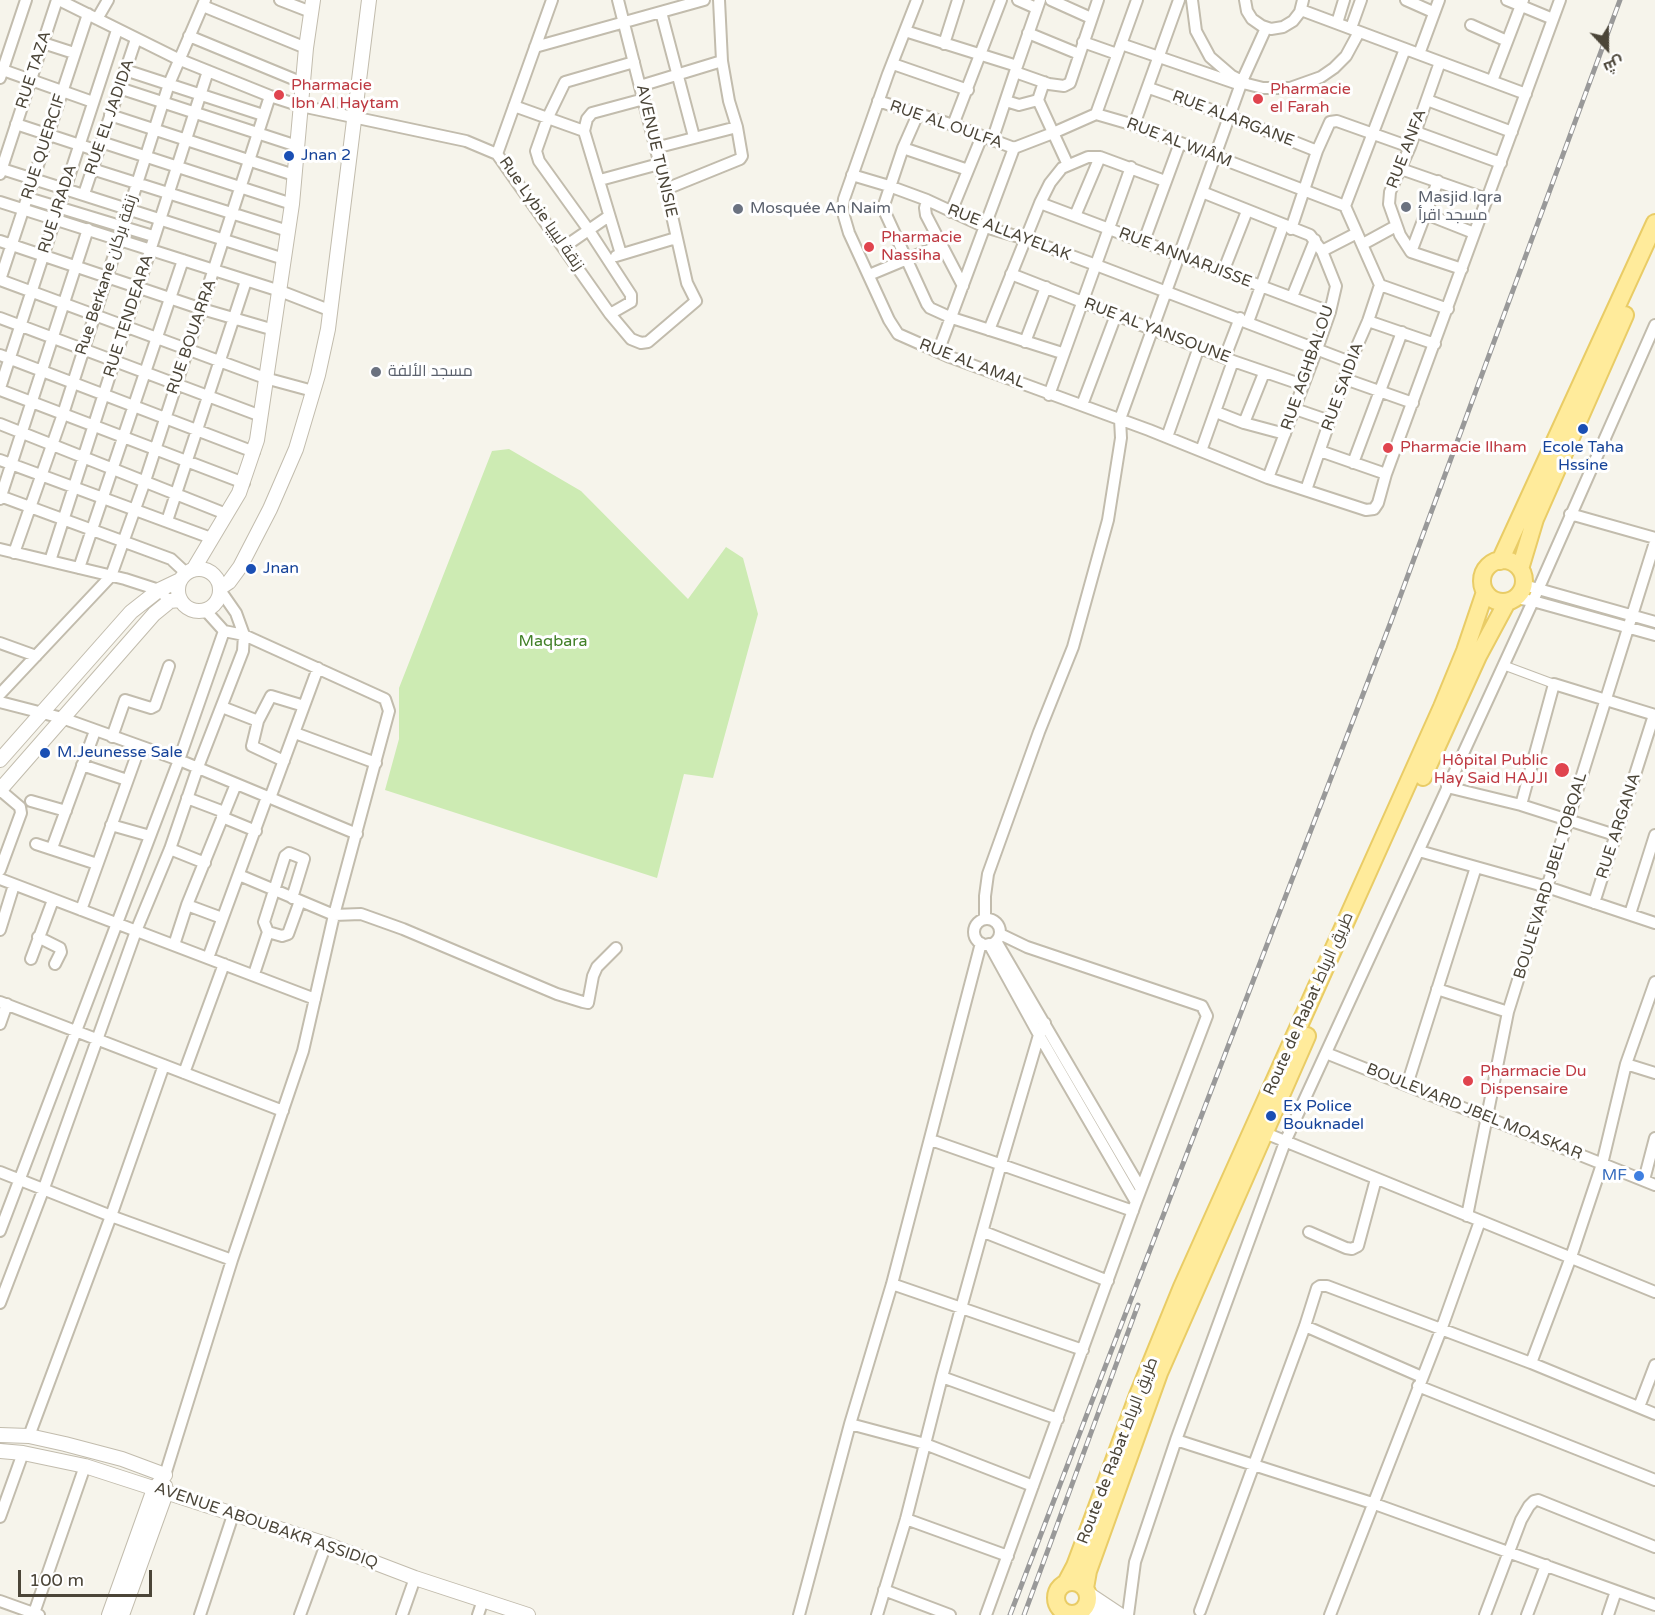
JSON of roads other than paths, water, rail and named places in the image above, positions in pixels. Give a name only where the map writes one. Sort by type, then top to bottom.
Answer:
[{"type":"main road","points":[[1500,561],[1655,223]]},
{"type":"main road","name":"Route de Rabat طريق الرباط","points":[[1086,1590],[1088,1571],[1159,1373],[1350,939],[1473,667],[1523,591],[1535,519],[1655,250]]},
{"type":"main road","points":[[1500,561],[1511,562],[1523,591],[1495,601],[1485,592],[1482,583],[1484,573],[1491,564],[1500,561]]},
{"type":"main road","name":"Route de Rabat طريق الرباط","points":[[1066,1583],[1090,1528],[1138,1395],[1182,1287],[1442,706],[1465,651],[1485,592]]},
{"type":"main road","points":[[1075,1582],[1086,1590],[1087,1603],[1077,1613],[1057,1610],[1057,1594],[1066,1583],[1075,1582]]},
{"type":"street","points":[[26,0],[1,72],[93,102]]},
{"type":"street","points":[[58,0],[178,59],[270,96],[301,106],[466,141],[497,154]]},
{"type":"street","name":"RUE TAZA","points":[[1,171],[58,0]]},
{"type":"street","name":"RUE QUERCIF","points":[[0,280],[74,53],[92,17],[108,0]]},
{"type":"street","points":[[0,870],[21,813],[20,807],[0,790],[154,614],[175,600],[177,588],[244,483],[254,452],[292,204],[312,6],[280,0]]},
{"type":"street","points":[[0,549],[159,590],[194,611],[206,611],[215,605],[220,589],[230,582],[240,567],[270,509],[296,449],[313,391],[328,329],[369,0]]},
{"type":"street","name":"Rue Lybie زنقة ليبيا","points":[[552,0],[497,154],[630,339],[641,344],[648,342],[696,301]]},
{"type":"street","name":"AVENUE TUNISIE","points":[[618,0],[666,189],[687,283],[696,301]]},
{"type":"street","points":[[535,47],[704,0]]},
{"type":"street","points":[[666,189],[740,159],[742,153],[722,61],[719,0]]},
{"type":"street","name":"RUE AL AMAL","points":[[917,0],[878,101],[844,199],[844,216],[849,233],[889,320],[898,334],[938,352],[1120,419],[1268,478],[1366,510],[1374,509],[1380,499],[1386,474]]},
{"type":"street","points":[[944,44],[958,0]]},
{"type":"street","points":[[953,125],[1001,0]]},
{"type":"street","points":[[951,212],[968,170],[1006,101],[1038,4],[1018,0]]},
{"type":"street","points":[[1051,0],[1091,18]]},
{"type":"street","points":[[905,31],[981,54],[1044,82],[1061,86],[1070,83],[1098,0]]},
{"type":"street","points":[[938,352],[1014,148],[1096,114],[1137,0]]},
{"type":"street","points":[[1134,125],[1179,0]]},
{"type":"street","points":[[1192,0],[1194,26],[1203,47],[1218,65],[1241,83]]},
{"type":"street","points":[[1245,0],[1251,17],[1266,28],[1276,29],[1295,20],[1302,5],[1337,23],[1526,94]]},
{"type":"street","points":[[1337,23],[1344,0]]},
{"type":"street","points":[[1083,42],[1159,57],[1263,88],[1296,87],[1311,82],[1330,71],[1349,51],[1361,0]]},
{"type":"street","points":[[1406,0],[1434,12]]},
{"type":"street","points":[[1419,54],[1438,0]]},
{"type":"street","points":[[1508,0],[1522,3],[1553,19]]},
{"type":"street","points":[[1320,451],[1386,474],[1560,0]]},
{"type":"street","points":[[204,3],[306,48]]},
{"type":"street","name":"Rue Berkane زنقة بركان","points":[[14,553],[43,475],[169,84],[204,3]]},
{"type":"street","points":[[1492,81],[1522,3]]},
{"type":"street","points":[[661,12],[694,137]]},
{"type":"street","points":[[1471,26],[1507,41]]},
{"type":"street","points":[[985,919],[988,874],[1039,732],[1073,647],[1108,520],[1121,438],[1120,419],[1241,83],[1266,28]]},
{"type":"street","name":"RUE JRADA","points":[[0,389],[5,357],[20,325],[117,30]]},
{"type":"street","points":[[1028,33],[1079,54]]},
{"type":"street","points":[[189,36],[303,83]]},
{"type":"street","name":"RUE EL JADIDA","points":[[84,194],[136,39]]},
{"type":"street","points":[[43,43],[74,53]]},
{"type":"street","points":[[1405,49],[1345,206],[1380,285],[1448,309]]},
{"type":"street","points":[[640,86],[722,61]]},
{"type":"street","points":[[610,314],[631,302],[632,298],[608,258],[537,158],[537,147],[562,85],[567,80],[634,62]]},
{"type":"street","name":"RUE ANFA","points":[[1411,252],[1404,244],[1396,226],[1390,211],[1389,198],[1416,132],[1440,62]]},
{"type":"street","points":[[893,64],[968,90]]},
{"type":"street","points":[[125,70],[263,115]]},
{"type":"street","name":"RUE TENDEARA","points":[[50,561],[208,71]]},
{"type":"street","points":[[1044,82],[1038,100],[1068,165]]},
{"type":"street","points":[[119,88],[297,146]]},
{"type":"street","name":"RUE ALARGANE","points":[[1149,88],[1317,152]]},
{"type":"street","name":"RUE BOUARRA","points":[[111,576],[202,309],[270,96]]},
{"type":"street","points":[[621,254],[584,131],[587,119],[592,113],[644,99]]},
{"type":"street","points":[[1006,101],[1019,105],[1038,100]]},
{"type":"street","points":[[1426,100],[1512,132]]},
{"type":"street","name":"RUE AL OULFA","points":[[878,101],[953,125],[1014,148]]},
{"type":"street","points":[[514,106],[584,131]]},
{"type":"street","points":[[918,114],[903,148],[883,208],[928,306],[952,318],[1062,353]]},
{"type":"street","name":"RUE AL WIÂM","points":[[1096,114],[1134,125],[1345,206]]},
{"type":"street","points":[[110,115],[294,175]]},
{"type":"street","points":[[1201,451],[1216,412],[1229,359],[1244,320],[1262,287],[1305,190],[1326,128],[1332,121],[1410,147]]},
{"type":"street","points":[[16,124],[79,145],[146,156],[292,204]]},
{"type":"street","points":[[656,148],[737,127]]},
{"type":"street","points":[[1416,132],[1501,163]]},
{"type":"street","points":[[1144,241],[1180,143]]},
{"type":"street","points":[[903,148],[968,170]]},
{"type":"street","points":[[989,330],[1041,203],[1058,172],[1088,157],[1100,157],[1165,181]]},
{"type":"street","points":[[1075,216],[1100,157]]},
{"type":"street","points":[[600,180],[659,165]]},
{"type":"street","points":[[1049,394],[1131,167]]},
{"type":"street","points":[[92,169],[288,231]]},
{"type":"street","points":[[1401,169],[1438,180],[1487,200]]},
{"type":"street","points":[[1,171],[84,194],[284,259]]},
{"type":"street","name":"RUE ALLAYELAK","points":[[852,175],[890,186],[927,200],[985,227],[1026,239],[1350,362]]},
{"type":"street","points":[[1438,180],[1411,252],[1462,269]]},
{"type":"street","points":[[1202,192],[1309,234],[1315,240],[1292,297]]},
{"type":"street","points":[[28,198],[153,236]]},
{"type":"street","points":[[927,200],[926,215],[963,286]]},
{"type":"street","points":[[0,202],[280,291],[329,310]]},
{"type":"street","name":"RUE ANNARJISSE","points":[[1041,203],[1330,312]]},
{"type":"street","points":[[1223,272],[1247,211]]},
{"type":"street","points":[[1426,214],[1474,233]]},
{"type":"street","points":[[564,247],[609,216]]},
{"type":"street","points":[[1363,244],[1396,226]]},
{"type":"street","points":[[87,229],[23,432],[0,497],[171,559],[186,574]]},
{"type":"street","points":[[1322,251],[1356,233]]},
{"type":"street","points":[[608,258],[676,238]]},
{"type":"street","name":"RUE AGHBALOU","points":[[1268,478],[1317,349],[1336,286],[1315,240]]},
{"type":"street","points":[[0,241],[202,309],[274,330]]},
{"type":"street","points":[[869,275],[941,245]]},
{"type":"street","points":[[79,568],[183,260]]},
{"type":"street","name":"RUE AL YANSOUNE","points":[[1011,274],[1264,373],[1304,385]]},
{"type":"street","points":[[0,280],[265,378],[313,391]]},
{"type":"street","points":[[167,521],[246,281]]},
{"type":"street","name":"RUE SAIDIA","points":[[1306,490],[1350,362],[1368,321],[1380,285]]},
{"type":"street","points":[[1025,342],[1046,287]]},
{"type":"street","points":[[1082,405],[1116,315]]},
{"type":"street","points":[[0,318],[261,416]]},
{"type":"street","points":[[1368,321],[1435,344]]},
{"type":"street","points":[[1353,463],[1402,332]]},
{"type":"street","points":[[1128,1615],[1135,1562],[1176,1440],[1285,1142],[1503,665],[1523,591],[1570,514],[1653,333]]},
{"type":"street","points":[[1167,437],[1199,347]]},
{"type":"street","points":[[5,357],[254,452]]},
{"type":"street","points":[[1244,423],[1264,373]]},
{"type":"street","points":[[1345,379],[1413,403]]},
{"type":"street","points":[[0,389],[244,483]]},
{"type":"street","points":[[1295,410],[1330,421]]},
{"type":"street","points":[[1216,412],[1244,423],[1285,434]]},
{"type":"street","points":[[0,424],[226,514]]},
{"type":"street","points":[[0,459],[211,538]]},
{"type":"street","points":[[1570,514],[1655,540]]},
{"type":"street","name":"BOULEVARD JBEL TOBQAL","points":[[1467,1216],[1508,1011],[1630,627],[1655,540]]},
{"type":"street","points":[[0,760],[131,612],[159,590],[186,574],[202,569],[218,579],[220,589],[236,613],[244,635],[243,651],[198,767],[170,849],[136,931],[44,1188],[0,1303]]},
{"type":"street","points":[[0,694],[111,576]]},
{"type":"street","points":[[1523,591],[1655,622]]},
{"type":"street","points":[[1523,591],[1655,635]]},
{"type":"street","points":[[122,1615],[232,1260],[303,1051],[334,915],[389,711],[385,699],[244,635],[224,631],[206,611]]},
{"type":"street","points":[[0,1231],[78,1031],[116,923],[179,760],[224,631]]},
{"type":"street","points":[[0,643],[36,656]]},
{"type":"street","points":[[1503,665],[1554,684],[1654,715]]},
{"type":"street","points":[[112,737],[125,700],[151,708],[155,706],[169,666]]},
{"type":"street","points":[[208,958],[318,668]]},
{"type":"street","points":[[1521,805],[1554,684]]},
{"type":"street","points":[[284,761],[252,746],[258,721],[271,696],[304,706]]},
{"type":"street","points":[[0,702],[62,718],[198,767],[357,834]]},
{"type":"street","points":[[222,707],[258,721]]},
{"type":"street","name":"RUE ARGANA","points":[[1594,903],[1654,715]]},
{"type":"street","points":[[52,848],[95,731]]},
{"type":"street","points":[[295,733],[376,763]]},
{"type":"street","points":[[81,910],[140,746]]},
{"type":"street","points":[[1643,752],[1655,756]]},
{"type":"street","points":[[82,765],[127,780]]},
{"type":"street","points":[[174,945],[187,905],[206,863],[236,784]]},
{"type":"street","points":[[1447,787],[1521,805],[1615,835]]},
{"type":"street","points":[[187,798],[256,831]]},
{"type":"street","points":[[31,801],[66,811]]},
{"type":"street","points":[[111,825],[150,836]]},
{"type":"street","points":[[1630,914],[1655,835]]},
{"type":"street","points":[[36,844],[97,864]]},
{"type":"street","points":[[170,849],[206,863]]},
{"type":"street","points":[[1419,851],[1547,887],[1655,923]]},
{"type":"street","points":[[254,975],[268,932],[264,922],[285,856],[289,854],[299,856],[304,859],[304,863],[288,934],[282,936],[268,932]]},
{"type":"street","points":[[1407,1085],[1476,867]]},
{"type":"street","points":[[238,875],[334,915],[361,914],[403,929],[556,994],[588,1003],[597,967],[616,948]]},
{"type":"street","points":[[0,879],[315,999]]},
{"type":"street","points":[[0,930],[14,885]]},
{"type":"street","points":[[31,959],[53,900]]},
{"type":"street","points":[[187,905],[222,918]]},
{"type":"street","points":[[798,1615],[931,1140],[992,940],[996,923],[985,919],[978,923],[975,930],[976,938],[992,940],[1027,947],[1202,1006],[1207,1016],[1134,1207],[986,1615]]},
{"type":"street","points":[[38,937],[60,948],[55,964]]},
{"type":"street","points":[[992,940],[1046,1023],[1141,1189]]},
{"type":"street","points":[[992,940],[1039,1035],[1134,1207]]},
{"type":"street","points":[[184,1073],[224,964]]},
{"type":"street","points":[[1531,1363],[1571,1257],[1602,1164],[1626,1064],[1655,982]]},
{"type":"street","points":[[1437,989],[1508,1011]]},
{"type":"street","points":[[0,1024],[4,1003],[283,1111]]},
{"type":"street","points":[[877,1615],[906,1519],[942,1377],[1001,1164],[1039,1035],[1046,1023]]},
{"type":"street","name":"BOULEVARD JBEL MOASKAR","points":[[1326,1053],[1655,1185]]},
{"type":"street","points":[[1626,1064],[1655,1073]]},
{"type":"street","points":[[28,1436],[111,1216],[164,1065]]},
{"type":"street","points":[[1264,1133],[1655,1292]]},
{"type":"street","points":[[1644,1180],[1655,1138]]},
{"type":"street","points":[[931,1140],[1134,1207]]},
{"type":"street","points":[[0,1172],[232,1260]]},
{"type":"street","points":[[1309,1232],[1346,1248],[1352,1249],[1358,1246],[1376,1179]]},
{"type":"street","points":[[1330,1615],[1441,1330],[1479,1221]]},
{"type":"street","points":[[984,1232],[1108,1281]]},
{"type":"street","points":[[892,1284],[1083,1350]]},
{"type":"street","points":[[1200,1611],[1317,1288],[1323,1286],[1531,1363],[1655,1414]]},
{"type":"street","points":[[1305,1326],[1420,1382],[1655,1480]]},
{"type":"street","points":[[1639,1407],[1655,1365]]},
{"type":"street","points":[[942,1377],[1058,1419]]},
{"type":"street","points":[[850,1424],[925,1444],[1033,1486]]},
{"type":"street","name":"AVENUE ABOUBAKR ASSIDIQ","points":[[0,1435],[28,1436],[122,1459],[165,1475]]},
{"type":"street","points":[[1176,1440],[1372,1503],[1655,1605]]},
{"type":"street","name":"AVENUE ABOUBAKR ASSIDIQ","points":[[0,1451],[23,1453],[85,1466],[326,1544],[489,1606],[528,1615]]},
{"type":"street","points":[[0,1517],[23,1453]]},
{"type":"street","points":[[0,1601],[37,1614],[85,1466]]},
{"type":"street","points":[[109,1615],[160,1491]]},
{"type":"street","points":[[1485,1615],[1525,1512],[1531,1503],[1538,1500],[1655,1547]]},
{"type":"street","points":[[200,1615],[233,1515]]},
{"type":"street","points":[[906,1519],[1008,1556]]},
{"type":"street","points":[[300,1615],[326,1544]]},
{"type":"street","points":[[1527,1615],[1546,1565]]},
{"type":"street","points":[[402,1615],[416,1578]]},
{"type":"street","points":[[884,1590],[950,1615]]},
{"type":"street","points":[[1086,1590],[1120,1615]]},
{"type":"street","points":[[1608,1615],[1616,1591]]},
{"type":"street","points":[[477,1615],[489,1606]]},
{"type":"street","points":[[1077,1613],[1112,1615]]},
{"type":"railway","points":[[1010,1615],[1390,624],[1620,0]]},
{"type":"railway","points":[[1024,1615],[1138,1305]]},
{"type":"place","name":"Pharmacie Ibn Al Haytam","points":[[279,95]]},
{"type":"place","name":"Pharmacie el Farah","points":[[1258,99]]},
{"type":"place","name":"Jnan 2","points":[[289,156]]},
{"type":"place","name":"Masjid Iqra مسجد اقرأ","points":[[1406,207]]},
{"type":"place","name":"Mosquée An Naim","points":[[738,209]]},
{"type":"place","name":"Pharmacie Nassiha","points":[[869,247]]},
{"type":"place","name":"مسجد الألفة","points":[[376,372]]},
{"type":"place","name":"Ecole Taha Hssine","points":[[1583,429]]},
{"type":"place","name":"Pharmacie Ilham","points":[[1388,448]]},
{"type":"place","name":"Jnan","points":[[251,569]]},
{"type":"place","name":"M.Jeunesse Sale","points":[[45,753]]},
{"type":"place","name":"Hôpital Public Hay Said HAJJI","points":[[1562,770]]},
{"type":"place","name":"Pharmacie Du Dispensaire","points":[[1468,1081]]},
{"type":"place","name":"Ex Police Bouknadel","points":[[1271,1116]]},
{"type":"place","name":"MF","points":[[1639,1176]]},
{"type":"park label","name":"Maqbara","points":[[553,642]]}]
